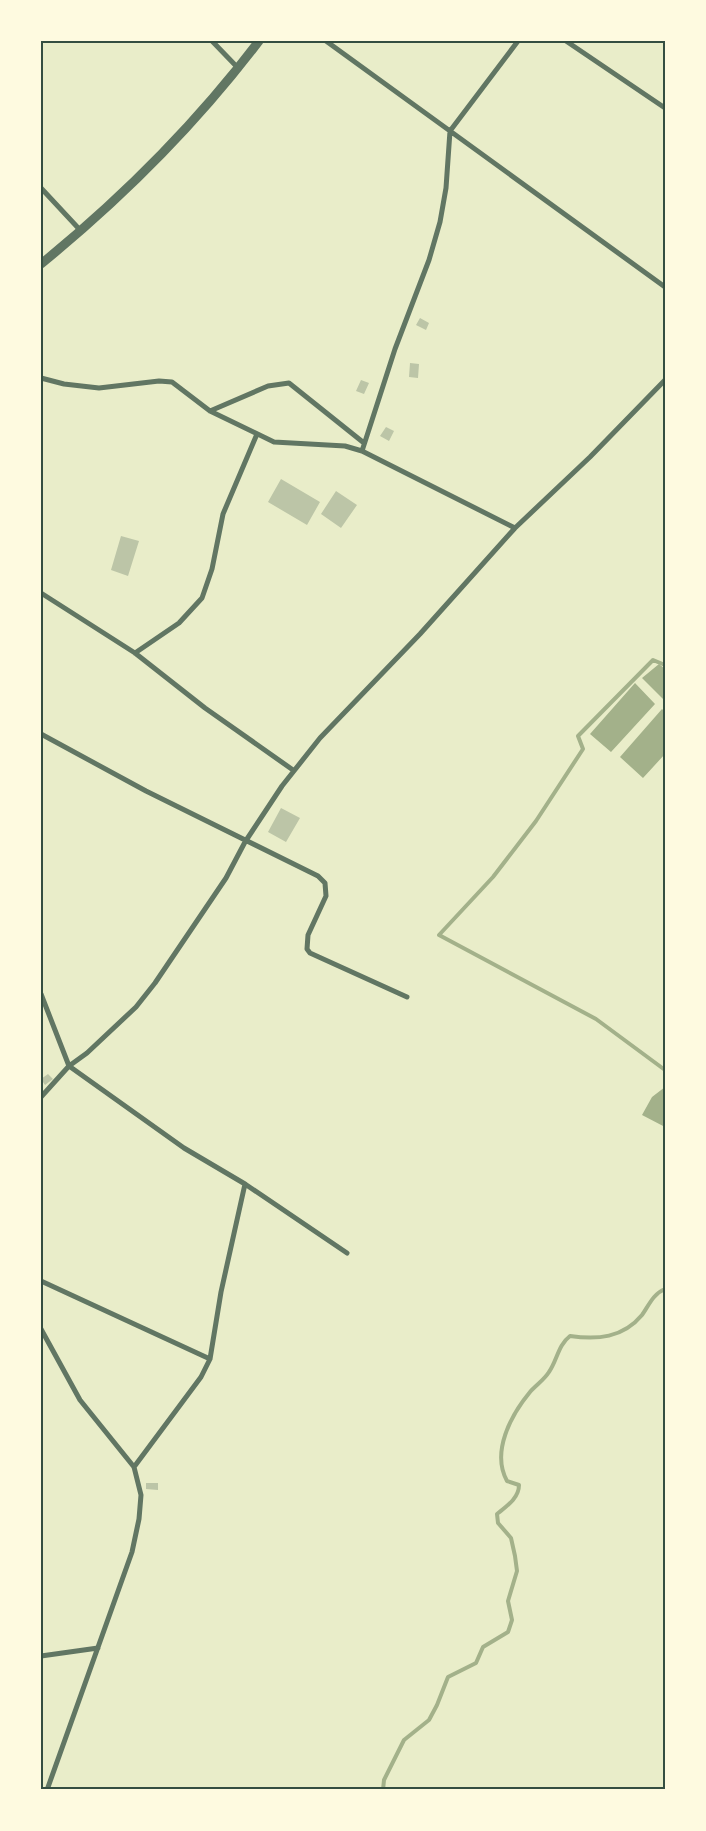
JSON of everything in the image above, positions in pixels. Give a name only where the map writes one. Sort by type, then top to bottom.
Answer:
[{"type":"street","points":[[212,41],[238,68]]},
{"type":"street","points":[[41,264],[81,231],[155,162],[238,68],[259,41]]},
{"type":"street","points":[[326,41],[665,287]]},
{"type":"street","points":[[362,451],[395,349],[429,260],[440,222],[446,188],[450,130],[518,41]]},
{"type":"street","points":[[566,41],[665,108]]},
{"type":"street","points":[[41,188],[81,231]]},
{"type":"street","points":[[41,378],[64,384],[99,388],[159,380],[172,382],[210,411],[274,442],[345,446],[362,451],[515,528]]},
{"type":"street","points":[[41,1097],[69,1066],[87,1053],[136,1007],[155,983],[226,878],[245,842],[293,770],[320,738],[420,634],[515,528],[590,457],[665,380]]},
{"type":"street","points":[[210,411],[268,386],[289,383],[364,443]]},
{"type":"street","points":[[136,653],[179,623],[202,598],[212,569],[223,514],[257,434]]},
{"type":"street","points":[[41,593],[136,653],[205,708],[293,770]]},
{"type":"street","points":[[41,734],[245,842],[318,876],[325,883],[326,896],[305,945],[310,953],[407,997]]},
{"type":"street","points":[[41,994],[69,1066],[184,1148],[244,1184],[347,1252]]},
{"type":"street","points":[[134,1466],[202,1377],[210,1359],[221,1292],[244,1184]]},
{"type":"street","points":[[41,1280],[210,1359]]},
{"type":"street","points":[[41,1329],[80,1400],[134,1466],[141,1495],[139,1520],[132,1552],[47,1790]]},
{"type":"street","points":[[41,1656],[98,1648]]},
{"type":"shaded area","points":[[659,664],[665,669],[665,701],[642,678]]},
{"type":"shaded area","points":[[635,683],[655,704],[611,752],[590,734]]},
{"type":"shaded area","points":[[662,709],[665,712],[665,754],[643,778],[620,757]]},
{"type":"shaded area","points":[[665,1087],[665,1127],[642,1115],[652,1097]]},
{"type":"building","points":[[420,318],[429,323],[426,330],[416,325]]},
{"type":"building","points":[[410,363],[419,364],[418,378],[409,377]]},
{"type":"building","points":[[361,380],[369,383],[364,394],[356,391]]},
{"type":"building","points":[[386,427],[394,431],[389,441],[380,436]]},
{"type":"building","points":[[281,479],[320,502],[307,525],[268,502]]},
{"type":"building","points":[[336,491],[357,505],[341,528],[321,514]]},
{"type":"building","points":[[121,536],[139,541],[128,576],[111,570]]},
{"type":"building","points":[[281,808],[300,818],[286,842],[268,832]]},
{"type":"building","points":[[48,1074],[53,1079],[45,1085],[41,1079]]},
{"type":"building","points":[[146,1483],[158,1483],[158,1490],[146,1489]]},
{"type":"waterway","points":[[665,665],[653,660],[578,736],[583,749],[536,821],[493,877],[439,935],[596,1019],[665,1070]]},
{"type":"waterway","points":[[383,1790],[384,1780],[404,1740],[429,1720],[448,1677],[476,1663],[483,1647],[508,1632],[512,1620],[508,1601],[517,1571],[511,1538],[498,1523],[497,1514],[512,1501],[517,1494],[519,1485],[507,1481],[501,1458],[505,1434],[516,1412],[530,1392],[552,1368],[560,1348],[570,1336],[590,1338],[609,1336],[627,1329],[642,1315],[654,1297],[665,1289]]}]
